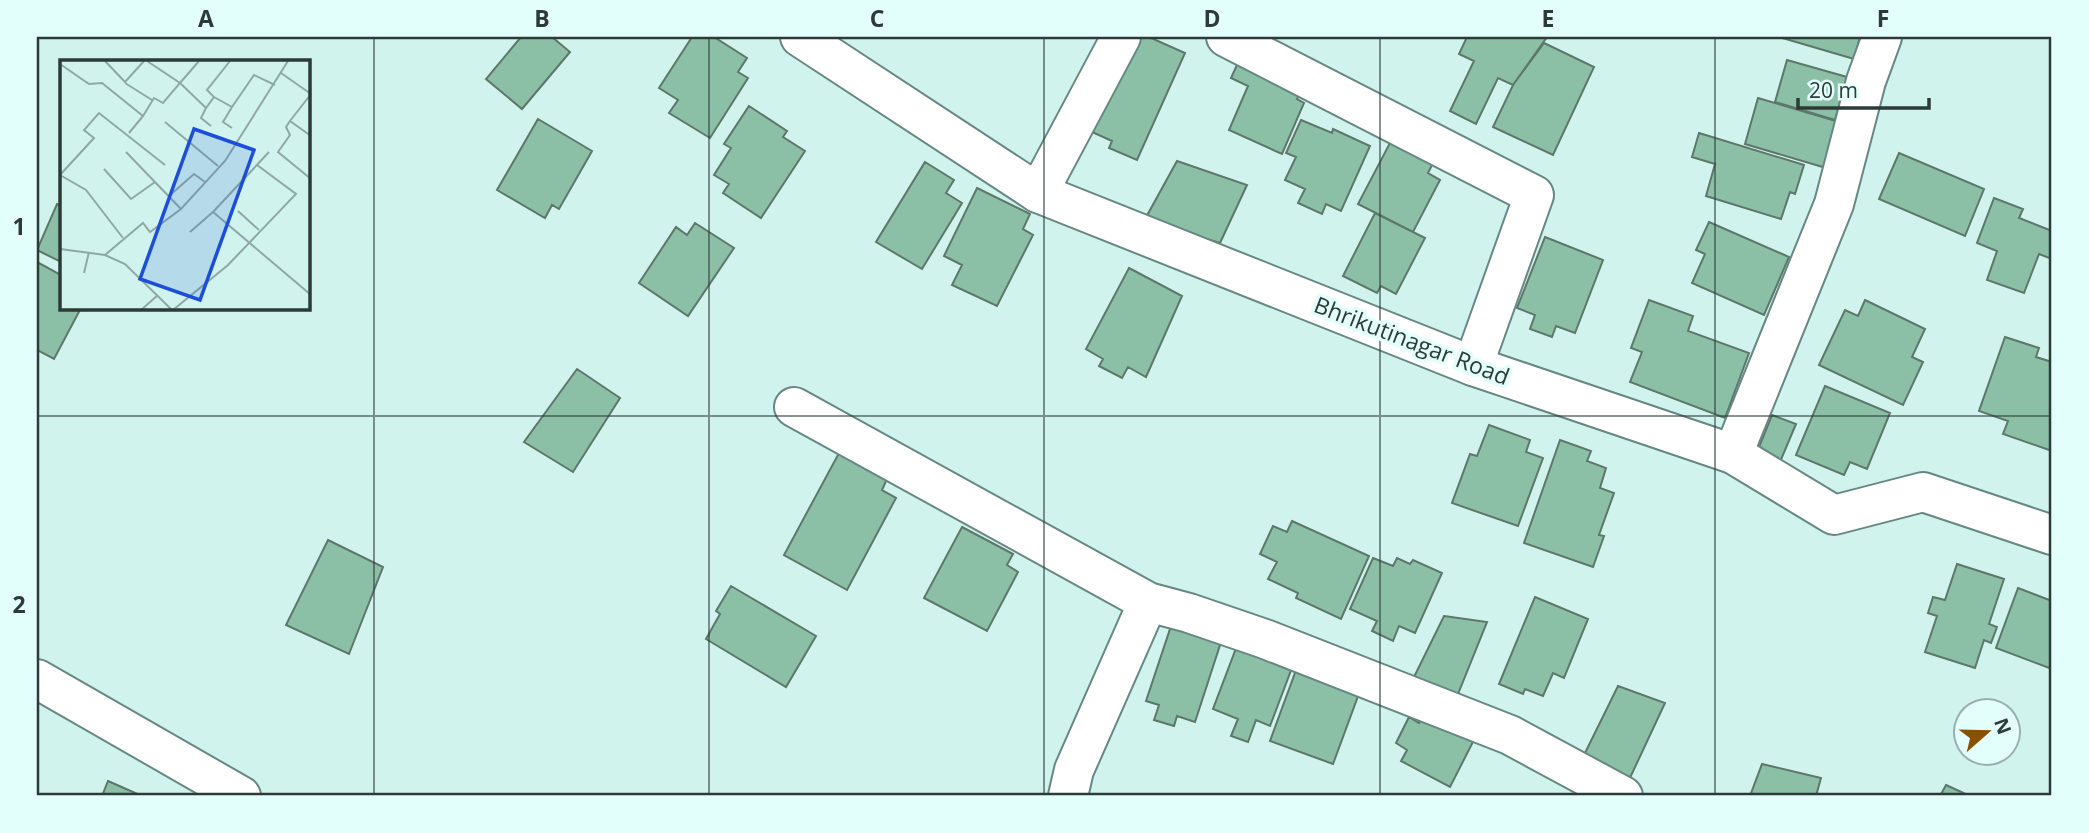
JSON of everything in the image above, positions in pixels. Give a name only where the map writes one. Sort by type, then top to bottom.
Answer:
[{"type":"street","name":"Bhrikutinagar Road","points":[[800,37],[1038,193],[1473,366],[1733,454],[1834,515],[1923,492],[2052,535]]},
{"type":"street","points":[[1038,193],[1121,37]]},
{"type":"street","points":[[1226,37],[1534,195],[1473,366]]},
{"type":"street","points":[[1733,454],[1834,204],[1866,82],[1882,37]]},
{"type":"street","points":[[793,407],[1148,603],[1189,613],[1265,639],[1510,735],[1623,796]]},
{"type":"street","points":[[1068,796],[1074,770],[1148,603]]},
{"type":"street","points":[[37,679],[241,796]]},
{"type":"building","points":[[521,37],[552,37],[570,52],[522,109],[486,79]]},
{"type":"building","points":[[692,37],[714,37],[747,58],[738,72],[748,78],[710,138],[669,113],[678,100],[659,88]]},
{"type":"building","points":[[1135,37],[1149,37],[1185,53],[1137,160],[1109,148],[1112,141],[1092,132]]},
{"type":"building","points":[[1467,37],[1547,37],[1513,85],[1498,78],[1476,124],[1450,111],[1474,61],[1459,54]]},
{"type":"building","points":[[1779,37],[1860,37],[1854,59]]},
{"type":"building","points":[[1544,43],[1594,67],[1553,155],[1493,127],[1513,85]]},
{"type":"building","points":[[1242,54],[1302,89],[1297,99],[1304,103],[1282,154],[1229,130],[1248,86],[1231,78]]},
{"type":"building","points":[[1787,60],[1847,77],[1835,120],[1775,102]]},
{"type":"building","points":[[1758,98],[1846,124],[1826,168],[1745,144]]},
{"type":"building","points":[[749,106],[787,131],[783,137],[805,151],[761,218],[723,193],[729,184],[714,175],[731,148],[724,144]]},
{"type":"building","points":[[538,119],[592,151],[559,209],[552,205],[545,218],[497,190]]},
{"type":"building","points":[[1301,120],[1332,133],[1333,129],[1370,146],[1341,211],[1326,204],[1322,214],[1298,203],[1305,189],[1285,180],[1296,157],[1286,153]]},
{"type":"building","points":[[1699,133],[1804,165],[1795,194],[1790,192],[1781,219],[1706,196],[1715,164],[1692,157]]},
{"type":"building","points":[[1391,141],[1433,163],[1428,173],[1440,180],[1413,232],[1358,204]]},
{"type":"building","points":[[1899,153],[1984,189],[1965,236],[1879,199]]},
{"type":"building","points":[[1177,161],[1247,185],[1220,243],[1144,221]]},
{"type":"building","points":[[925,162],[954,180],[946,193],[962,203],[922,269],[876,242]]},
{"type":"building","points":[[977,188],[1030,214],[1023,229],[1033,235],[997,306],[952,285],[962,265],[944,256]]},
{"type":"building","points":[[1994,198],[2023,209],[2019,218],[2052,231],[2052,259],[2039,254],[2024,293],[1987,280],[1997,251],[1977,243]]},
{"type":"building","points":[[57,204],[60,206],[60,262],[37,250]]},
{"type":"building","points":[[1375,213],[1425,238],[1396,294],[1381,286],[1377,293],[1343,276]]},
{"type":"building","points":[[1709,222],[1789,257],[1764,315],[1692,283],[1705,254],[1696,250]]},
{"type":"building","points":[[695,223],[734,248],[688,316],[639,283],[676,227],[687,235]]},
{"type":"building","points":[[1545,237],[1603,260],[1575,333],[1556,326],[1552,337],[1530,329],[1535,315],[1517,308]]},
{"type":"building","points":[[37,262],[60,274],[60,310],[80,310],[54,359],[37,350]]},
{"type":"building","points":[[1129,268],[1182,296],[1146,377],[1128,367],[1122,378],[1099,366],[1103,359],[1086,349]]},
{"type":"building","points":[[1649,300],[1693,316],[1688,331],[1749,353],[1725,418],[1630,382],[1642,352],[1631,348]]},
{"type":"building","points":[[1865,300],[1925,329],[1912,357],[1923,362],[1903,405],[1819,365],[1845,310],[1858,316]]},
{"type":"building","points":[[2005,337],[2039,348],[2036,357],[2052,362],[2052,451],[2003,434],[2008,421],[1979,411]]},
{"type":"building","points":[[577,369],[620,398],[573,472],[524,442]]},
{"type":"building","points":[[1825,386],[1890,413],[1867,469],[1850,462],[1844,475],[1796,455]]},
{"type":"building","points":[[1772,415],[1796,424],[1780,462],[1757,452]]},
{"type":"building","points":[[1489,425],[1530,440],[1526,452],[1543,458],[1518,526],[1452,503],[1470,454],[1477,456]]},
{"type":"building","points":[[1560,440],[1591,451],[1587,461],[1606,468],[1600,488],[1614,493],[1599,535],[1604,536],[1593,567],[1524,543]]},
{"type":"building","points":[[839,453],[887,479],[882,490],[896,498],[847,590],[784,555]]},
{"type":"building","points":[[1292,521],[1369,556],[1341,619],[1296,598],[1298,593],[1268,579],[1277,562],[1260,554],[1273,526],[1287,532]]},
{"type":"building","points":[[962,527],[1013,554],[1007,565],[1018,572],[987,631],[924,598]]},
{"type":"building","points":[[328,540],[383,567],[349,654],[286,625]]},
{"type":"building","points":[[1373,558],[1393,566],[1397,558],[1410,564],[1413,560],[1442,573],[1415,633],[1399,626],[1393,641],[1372,631],[1377,621],[1350,609]]},
{"type":"building","points":[[1957,564],[2004,579],[1989,624],[1997,627],[1991,643],[1984,640],[1975,668],[1925,652],[1937,616],[1928,613],[1933,597],[1945,600]]},
{"type":"building","points":[[731,586],[816,636],[786,687],[706,639],[720,614],[716,611]]},
{"type":"building","points":[[2018,588],[2052,601],[2052,669],[1996,648]]},
{"type":"building","points":[[1535,597],[1588,619],[1564,678],[1553,673],[1543,696],[1525,689],[1523,694],[1499,684]]},
{"type":"building","points":[[1444,616],[1487,622],[1456,699],[1413,679]]},
{"type":"building","points":[[1173,620],[1223,636],[1195,722],[1177,716],[1174,726],[1154,720],[1159,705],[1146,701]]},
{"type":"building","points":[[1238,643],[1293,665],[1270,726],[1256,720],[1248,742],[1231,736],[1238,719],[1213,709]]},
{"type":"building","points":[[1299,662],[1361,688],[1333,764],[1270,741]]},
{"type":"building","points":[[1618,686],[1665,703],[1629,780],[1583,757]]},
{"type":"building","points":[[1427,707],[1477,734],[1450,787],[1401,761],[1407,750],[1396,743],[1409,717],[1419,723]]},
{"type":"building","points":[[1762,764],[1821,778],[1816,796],[1750,796]]},
{"type":"building","points":[[108,781],[142,796],[102,796]]},
{"type":"building","points":[[1946,785],[1970,796],[1940,796]]}]
